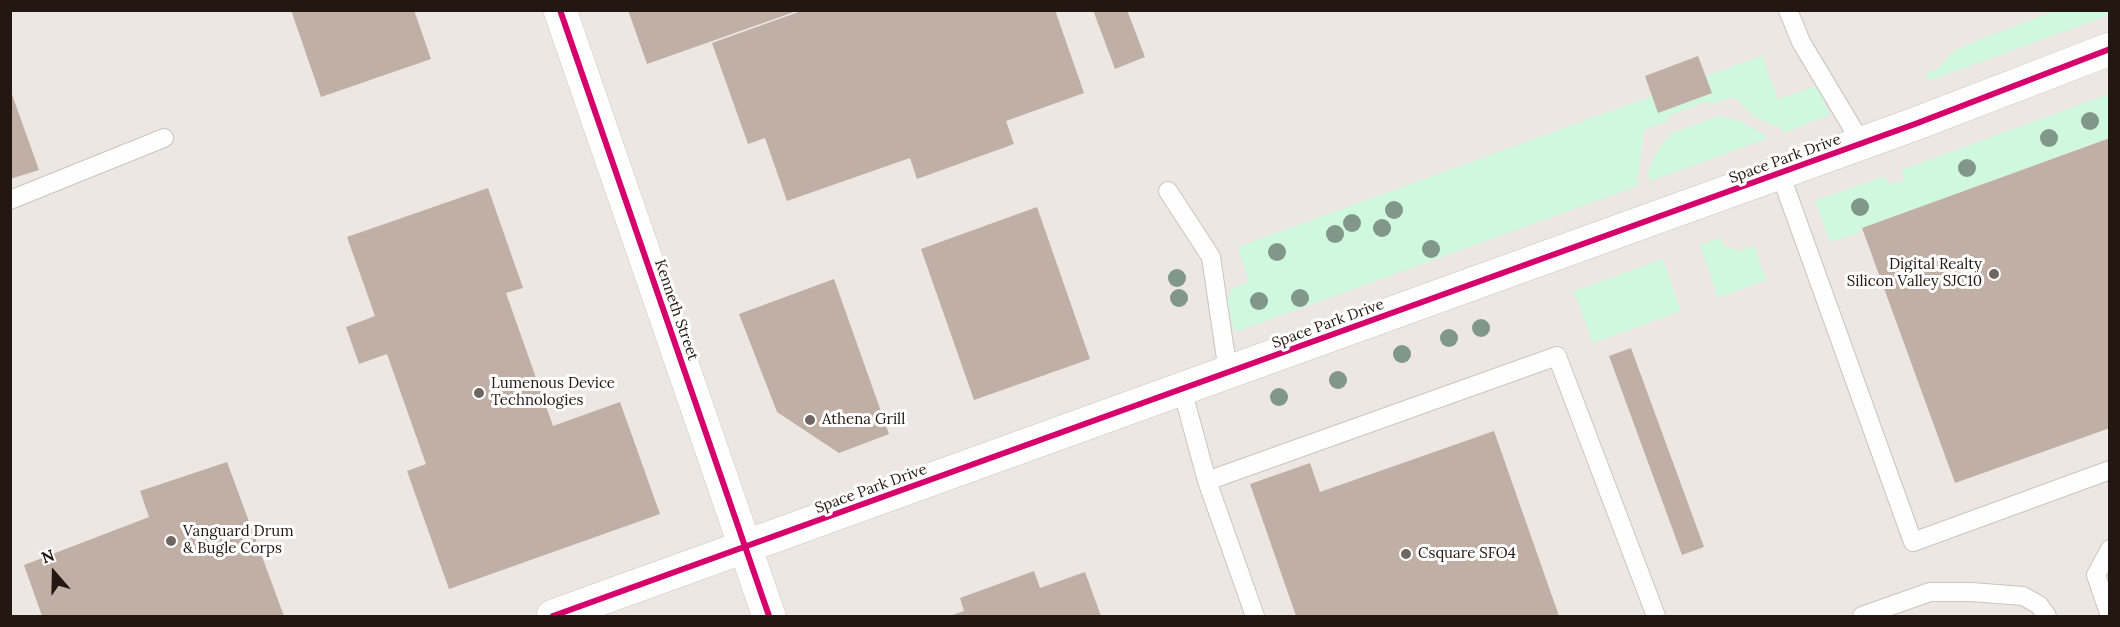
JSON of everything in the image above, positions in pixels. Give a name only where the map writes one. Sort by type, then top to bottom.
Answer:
[{"type":"street","name":"Kenneth Street","points":[[560,10],[769,616]]},
{"type":"street","name":"Space Park Drive","points":[[553,616],[1862,144],[2109,49]]},
{"type":"lane","points":[[1788,10],[1801,42],[1862,144]]},
{"type":"lane","points":[[10,200],[164,138]]},
{"type":"lane","points":[[1780,173],[1913,542],[2109,470]]},
{"type":"lane","points":[[1168,191],[1210,257],[1228,372]]},
{"type":"lane","points":[[1207,481],[1557,356],[1656,616]]},
{"type":"lane","points":[[1182,389],[1207,481],[1255,616]]},
{"type":"lane","points":[[2109,549],[2096,575],[2109,616]]},
{"type":"lane","points":[[1862,616],[1930,592],[2023,596],[2038,605],[2048,616]]},
{"type":"shaded area","points":[[11,11],[2109,11],[2109,616],[11,616]]},
{"type":"green space","points":[[2057,10],[2109,11],[2109,15],[1931,80],[1924,75],[1939,68],[1954,51]]},
{"type":"green space","points":[[1762,56],[1778,99],[1817,86],[1830,115],[1783,133],[1780,128],[1755,117],[1734,97],[1710,105],[1708,101],[1668,116],[1669,120],[1644,130],[1637,186],[1235,332],[1226,306],[1231,289],[1249,282],[1238,247],[1652,96],[1659,113],[1712,93],[1706,76]]},
{"type":"green space","points":[[2109,94],[2109,138],[1859,229],[1859,233],[1830,242],[1815,201],[1885,176],[1889,185],[1905,180],[1901,170]]},
{"type":"green space","points":[[1719,116],[1740,121],[1764,134],[1766,139],[1650,181],[1648,172],[1654,157],[1672,133]]},
{"type":"green space","points":[[1721,238],[1724,246],[1740,251],[1754,246],[1766,280],[1718,298],[1700,245]]},
{"type":"green space","points":[[1663,259],[1681,311],[1593,343],[1574,291]]},
{"type":"building","points":[[291,10],[414,10],[431,59],[321,97]]},
{"type":"building","points":[[628,10],[797,10],[797,11],[647,64]]},
{"type":"building","points":[[804,10],[1055,10],[1084,93],[1006,121],[1014,144],[917,179],[910,158],[787,201],[765,138],[748,144],[712,43]]},
{"type":"building","points":[[1093,10],[1127,10],[1145,57],[1115,69]]},
{"type":"building","points":[[1698,56],[1712,93],[1658,113],[1645,76]]},
{"type":"building","points":[[10,89],[39,170],[10,179]]},
{"type":"building","name":"Digital Realty Silicon Valley SJC10","points":[[2110,138],[2110,428],[1955,483],[1862,228]]},
{"type":"building","points":[[488,188],[523,288],[506,293],[553,426],[620,402],[660,514],[449,589],[407,471],[426,464],[387,354],[359,364],[346,327],[375,316],[347,237]]},
{"type":"building","points":[[1037,207],[1090,359],[974,400],[921,249]]},
{"type":"building","points":[[834,279],[889,434],[839,453],[777,412],[739,314]]},
{"type":"building","points":[[1631,348],[1704,547],[1682,555],[1609,356]]},
{"type":"building","name":"Csquare SFO4","points":[[1494,431],[1559,616],[1296,616],[1250,484],[1310,463],[1320,492]]},
{"type":"building","name":"Vanguard Drum & Bugle Corps","points":[[227,462],[284,616],[42,616],[24,565],[149,517],[140,491]]},
{"type":"building","points":[[1034,571],[1040,588],[1085,572],[1101,616],[950,616],[964,611],[960,598]]},
{"type":"cycle path","points":[[560,10],[769,616]]},
{"type":"cycle path","points":[[553,616],[1915,124],[2110,49]]},
{"type":"place","name":"Digital Realty Silicon Valley SJC10","points":[[1994,274]]},
{"type":"place","name":"Lumenous Device Technologies","points":[[479,393]]},
{"type":"place","name":"Athena Grill","points":[[810,420]]},
{"type":"place","name":"Vanguard Drum & Bugle Corps","points":[[171,541]]},
{"type":"place","name":"Csquare SFO4","points":[[1406,554]]}]
